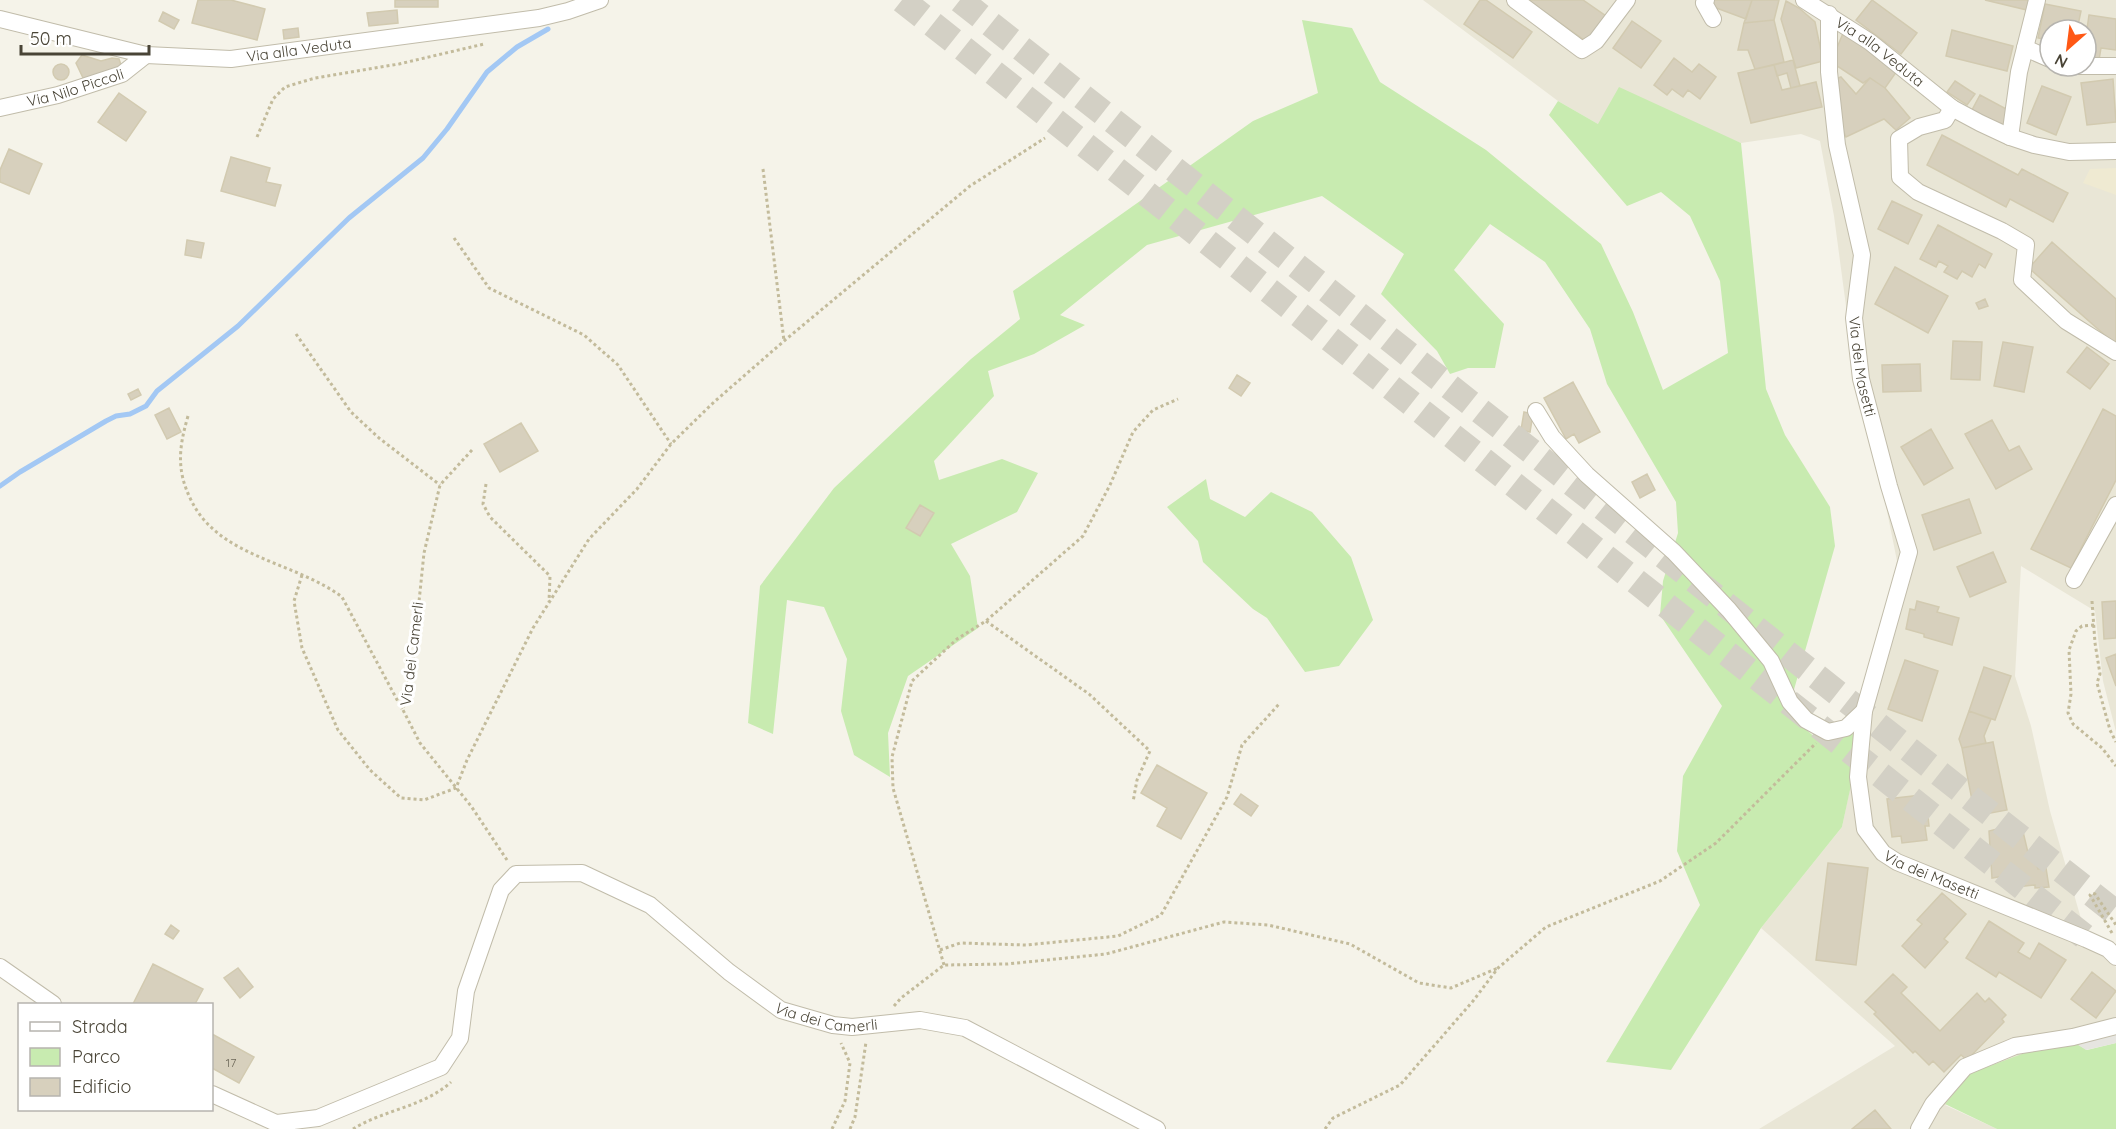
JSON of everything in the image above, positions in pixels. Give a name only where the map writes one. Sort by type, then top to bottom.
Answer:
[{"type":"street","name":"Via alla Veduta","points":[[0,18],[146,55],[231,59],[539,18],[600,0]]},
{"type":"street","points":[[1515,0],[1582,50],[1596,41],[1626,0]]},
{"type":"street","points":[[1706,0],[1704,3],[1713,19]]},
{"type":"street","name":"Via alla Veduta","points":[[1804,0],[1870,42],[1952,108],[2010,137],[2034,145],[2069,152],[2116,150]]},
{"type":"street","points":[[2010,137],[2019,72],[2037,0]]},
{"type":"street","name":"Via dei Masetti","points":[[1829,14],[1829,72],[1837,145],[1862,255],[1854,318],[1861,379],[1909,552],[1864,711],[1858,777],[1865,829],[1882,853],[1897,862],[2086,939],[2108,950],[2116,957]]},
{"type":"street","points":[[2025,48],[2038,54]]},
{"type":"street","name":"Via Nilo Piccoli","points":[[0,108],[58,95],[122,74],[146,55]]},
{"type":"street","points":[[2098,66],[2116,66]]},
{"type":"street","points":[[1952,108],[1945,120],[1919,127],[1899,139],[1900,177],[1918,192],[2002,231],[2026,245],[2022,280],[2066,321],[2116,352]]},
{"type":"street","points":[[1536,411],[1552,437],[1587,475],[1674,552],[1729,610],[1771,661],[1790,702],[1806,720],[1828,732],[1846,728],[1864,711]]},
{"type":"street","points":[[2074,580],[2116,505]]},
{"type":"street","name":"Via dei Camerli","points":[[516,874],[582,873],[650,905],[729,972],[781,1010],[833,1025],[852,1027],[920,1020],[965,1028],[1157,1129]]},
{"type":"street","points":[[213,1094],[283,1126],[318,1118],[441,1067],[460,1038],[466,991],[501,890],[516,874]]},
{"type":"street","points":[[0,966],[50,1003]]},
{"type":"street","points":[[1919,1129],[1933,1104],[1965,1067],[2015,1046],[2073,1037],[2116,1026]]},
{"type":"path","points":[[258,137],[273,99],[285,87],[315,78],[399,64],[485,43]]},
{"type":"path","points":[[302,574],[294,601],[302,648],[338,730],[370,770],[401,798],[424,800],[456,788],[467,760],[507,679],[548,603],[589,539],[637,489],[671,444],[714,402],[784,341],[970,186],[1045,138]]},
{"type":"path","points":[[763,169],[784,341]]},
{"type":"path","points":[[454,238],[489,288],[584,335],[618,365],[671,444]]},
{"type":"path","points":[[296,334],[351,412],[379,438],[440,485]]},
{"type":"path","points":[[944,965],[892,788],[892,757],[912,681],[957,639],[986,621],[1083,536],[1110,485],[1133,432],[1153,410],[1178,399]]},
{"type":"path","points":[[188,416],[180,445],[183,483],[194,508],[217,535],[249,553],[325,585],[342,597],[403,710]]},
{"type":"path","name":"Via dei Camerli","points":[[472,450],[440,485],[424,553],[413,660],[403,710],[420,743],[471,806],[516,874]]},
{"type":"path","points":[[486,484],[483,504],[490,517],[550,576],[548,603]]},
{"type":"path","points":[[2092,601],[2100,674],[2097,683],[2110,730],[2116,742]]},
{"type":"path","points":[[986,621],[1089,694],[1150,751],[1137,780],[1133,802]]},
{"type":"path","points":[[2094,625],[2082,627],[2076,631],[2069,650],[2071,694],[2068,713],[2073,724],[2102,748],[2116,766]]},
{"type":"path","points":[[940,950],[960,943],[1026,945],[1118,936],[1161,915],[1227,797],[1242,745],[1280,703]]},
{"type":"path","points":[[1325,1129],[1334,1118],[1400,1085],[1473,1001],[1498,968],[1546,927],[1660,881],[1716,843],[1828,732]]},
{"type":"path","points":[[2116,925],[2092,893],[2090,895],[2116,939]]},
{"type":"path","points":[[850,1129],[855,1117],[873,1024],[901,998],[944,965],[1006,964],[1106,954],[1224,922],[1268,925],[1350,944],[1419,983],[1451,988],[1498,968]]},
{"type":"path","points":[[832,1129],[845,1101],[850,1063],[833,1025]]},
{"type":"shaded area","points":[[1423,0],[2116,0],[2116,732],[2103,681],[2095,611],[2021,566],[2015,676],[2031,726],[2050,811],[2088,943],[2116,967],[2116,1019],[1945,1105],[1997,1129],[1759,1129],[1895,1046],[1761,928],[1842,827],[1897,561],[1854,366],[1834,216],[1820,141],[1801,134],[1741,143],[1711,131],[1598,124],[1558,101]]},
{"type":"shaded area","points":[[2116,168],[2116,195],[2083,183],[2090,169]]},
{"type":"shaded area","points":[[2116,1029],[2116,1043],[2086,1050],[2072,1041]]},
{"type":"green space","points":[[1302,20],[1352,28],[1380,82],[1486,150],[1601,244],[1633,312],[1663,390],[1728,353],[1720,281],[1690,216],[1661,192],[1627,206],[1549,115],[1558,101],[1598,124],[1619,87],[1741,143],[1766,389],[1785,435],[1830,507],[1835,546],[1787,714],[1827,747],[1867,711],[1842,827],[1761,928],[1671,1070],[1606,1062],[1700,905],[1677,851],[1683,776],[1722,706],[1660,615],[1663,581],[1678,533],[1676,502],[1607,384],[1590,329],[1545,262],[1490,224],[1454,270],[1504,324],[1495,368],[1468,368],[1450,374],[1437,351],[1381,294],[1404,254],[1322,196],[1147,245],[1060,315],[1085,325],[1034,354],[988,371],[994,396],[934,461],[939,480],[1002,459],[1038,473],[1017,512],[951,544],[970,576],[978,628],[908,676],[888,733],[890,777],[854,755],[841,711],[847,659],[824,607],[787,600],[773,734],[748,723],[760,586],[834,488],[971,359],[1020,319],[1013,291],[1253,121],[1318,93]]},
{"type":"green space","points":[[1206,479],[1210,499],[1245,517],[1271,492],[1312,512],[1351,557],[1373,620],[1339,666],[1305,672],[1267,618],[1253,609],[1203,562],[1198,541],[1167,507]]},
{"type":"green space","points":[[2072,1041],[2087,1050],[2116,1043],[2116,1129],[1997,1129],[1945,1104],[1971,1073],[2035,1049]]},
{"type":"building","points":[[198,0],[231,0],[265,9],[257,40],[192,23]]},
{"type":"building","points":[[395,0],[438,0],[438,7],[395,7]]},
{"type":"building","points":[[1480,0],[1486,0],[1532,32],[1513,58],[1464,24]]},
{"type":"building","points":[[1528,0],[1583,0],[1606,16],[1587,42]]},
{"type":"building","points":[[1713,0],[1752,0],[1746,19],[1711,6]]},
{"type":"building","points":[[1752,0],[1779,0],[1774,20],[1744,23]]},
{"type":"building","points":[[1872,0],[1917,33],[1901,54],[1856,20]]},
{"type":"building","points":[[1985,0],[2030,0],[2027,10]]},
{"type":"building","points":[[1786,1],[1799,8],[1815,22],[1823,61],[1796,68],[1781,19]]},
{"type":"building","points":[[2045,4],[2081,11],[2080,18],[2042,18]]},
{"type":"building","points":[[397,10],[398,23],[369,26],[367,13]]},
{"type":"building","points":[[163,12],[179,20],[174,29],[159,21]]},
{"type":"building","points":[[2089,15],[2116,19],[2116,50],[2101,48],[2099,60],[2098,18],[2089,18]]},
{"type":"building","points":[[1774,20],[1784,62],[1755,69],[1748,50],[1738,50],[1744,23]]},
{"type":"building","points":[[1632,21],[1661,41],[1641,68],[1613,48]]},
{"type":"building","points":[[298,28],[299,37],[284,39],[283,30]]},
{"type":"building","points":[[1952,30],[2013,46],[2007,71],[1946,56]]},
{"type":"building","points":[[1844,31],[1897,71],[1885,88],[1870,78],[1863,83],[1831,62]]},
{"type":"building","points":[[82,55],[101,61],[119,59],[122,68],[85,82],[76,63]]},
{"type":"building","points":[[1674,58],[1692,72],[1699,64],[1716,77],[1700,99],[1688,90],[1683,97],[1672,89],[1667,95],[1654,85]]},
{"type":"building","points":[[1793,60],[1800,86],[1791,88],[1787,73],[1777,76],[1774,65]]},
{"type":"building","points":[[61,64],[69,72],[61,80],[53,72]]},
{"type":"building","points":[[1774,65],[1782,90],[1816,82],[1822,107],[1751,123],[1738,73]]},
{"type":"building","points":[[1841,77],[1856,94],[1870,78],[1885,88],[1910,118],[1896,130],[1884,119],[1846,137],[1834,110],[1833,80]]},
{"type":"building","points":[[2113,79],[2116,122],[2087,125],[2081,83]]},
{"type":"building","points":[[1955,81],[1975,94],[1967,105],[1947,92]]},
{"type":"building","points":[[2042,86],[2071,97],[2056,135],[2027,123]]},
{"type":"building","points":[[119,93],[146,112],[126,141],[98,122]]},
{"type":"building","points":[[1980,95],[2010,111],[2002,126],[1972,110]]},
{"type":"building","points":[[1942,135],[2018,175],[2022,169],[2068,193],[2053,222],[2010,199],[2006,207],[1927,165]]},
{"type":"building","points":[[9,149],[42,164],[29,194],[0,182],[0,170]]},
{"type":"building","points":[[231,157],[270,168],[266,182],[281,185],[275,206],[221,191]]},
{"type":"building","points":[[1892,201],[1922,215],[1908,244],[1878,229]]},
{"type":"building","points":[[1938,225],[1992,254],[1985,268],[1979,264],[1972,277],[1962,271],[1957,279],[1944,272],[1948,266],[1939,261],[1936,267],[1920,259]]},
{"type":"building","points":[[187,240],[204,243],[201,258],[185,255]]},
{"type":"building","points":[[2052,242],[2116,299],[2116,345],[2029,268]]},
{"type":"building","points":[[1895,267],[1948,296],[1928,333],[1875,304]]},
{"type":"building","points":[[1985,299],[1988,306],[1979,309],[1976,303]]},
{"type":"building","points":[[1953,341],[1982,342],[1980,380],[1951,379]]},
{"type":"building","points":[[2003,342],[2033,347],[2024,392],[1994,386]]},
{"type":"building","points":[[2087,347],[2109,364],[2090,389],[2067,372]]},
{"type":"building","points":[[1920,364],[1921,391],[1883,392],[1882,365]]},
{"type":"building","points":[[1237,375],[1250,383],[1241,396],[1229,388]]},
{"type":"building","points":[[1573,382],[1600,432],[1579,443],[1574,434],[1566,439],[1544,398]]},
{"type":"building","points":[[138,389],[141,395],[131,400],[128,394]]},
{"type":"building","points":[[169,408],[181,432],[167,439],[155,415]]},
{"type":"building","points":[[2103,409],[2116,416],[2116,480],[2071,568],[2031,549]]},
{"type":"building","points":[[1524,412],[1533,414],[1530,432],[1521,430]]},
{"type":"building","points":[[1992,420],[2009,451],[2019,446],[2032,469],[1996,489],[1965,434]]},
{"type":"building","points":[[521,423],[538,451],[500,472],[484,444]]},
{"type":"building","points":[[1931,429],[1953,468],[1924,485],[1901,447]]},
{"type":"building","points":[[1647,474],[1655,490],[1640,498],[1632,482]]},
{"type":"building","points":[[1969,499],[1981,533],[1934,550],[1922,515]]},
{"type":"building","points":[[920,505],[934,513],[920,536],[906,528]]},
{"type":"building","points":[[1993,552],[2006,582],[1970,597],[1957,567]]},
{"type":"building","points":[[1917,601],[1939,607],[1937,612],[1959,618],[1952,645],[1906,629],[1910,609],[1915,610]]},
{"type":"building","points":[[2116,601],[2116,638],[2104,639],[2102,602]]},
{"type":"building","points":[[2116,654],[2116,686],[2106,658]]},
{"type":"building","points":[[1905,660],[1938,671],[1922,721],[1888,709]]},
{"type":"building","points":[[1984,667],[2011,676],[1995,720],[1969,711]]},
{"type":"building","points":[[1969,711],[1991,719],[1984,736],[1986,743],[1962,748],[1959,739]]},
{"type":"building","points":[[1993,742],[2007,810],[1975,816],[1962,748]]},
{"type":"building","points":[[1157,765],[1207,793],[1181,839],[1157,826],[1167,808],[1141,793]]},
{"type":"building","points":[[1241,794],[1258,806],[1251,816],[1234,804]]},
{"type":"building","points":[[1921,795],[1923,807],[1927,807],[1929,826],[1925,826],[1927,840],[1902,843],[1901,836],[1892,837],[1887,799]]},
{"type":"building","points":[[2021,823],[2029,857],[2034,856],[2038,869],[2046,868],[2049,887],[2035,888],[2035,885],[2007,888],[2004,876],[1992,878],[1989,831]]},
{"type":"building","points":[[1828,863],[1868,868],[1856,965],[1816,960]]},
{"type":"building","points":[[1942,893],[1966,914],[1944,939],[1948,942],[1925,968],[1902,946],[1922,924],[1917,920]]},
{"type":"building","points":[[1989,921],[2024,943],[2018,952],[2030,959],[2039,943],[2066,960],[2041,998],[1999,972],[1996,977],[1966,958]]},
{"type":"building","points":[[171,925],[179,931],[173,939],[165,934]]},
{"type":"building","points":[[153,964],[203,989],[196,1003],[134,1003]]},
{"type":"building","points":[[238,968],[253,987],[240,998],[224,978]]},
{"type":"building","points":[[2092,972],[2116,991],[2096,1018],[2071,999]]},
{"type":"building","points":[[1893,974],[1907,987],[1901,993],[1940,1031],[1977,993],[1985,1002],[1989,998],[2006,1015],[2002,1019],[2004,1022],[1967,1060],[1961,1055],[1944,1072],[1933,1061],[1929,1065],[1915,1051],[1913,1053],[1865,1002]]},
{"type":"building","points":[[213,1035],[254,1057],[239,1083],[213,1069]]},
{"type":"building","points":[[1875,1110],[1891,1129],[1852,1129]]},
{"type":"waterway","points":[[0,486],[106,421],[116,416],[130,414],[146,406],[157,391],[238,326],[349,218],[423,158],[447,129],[487,72],[517,47],[548,29]]},
{"type":"tunnel","points":[[902,0],[2094,944]]},
{"type":"tunnel","points":[[960,0],[2116,913]]}]
